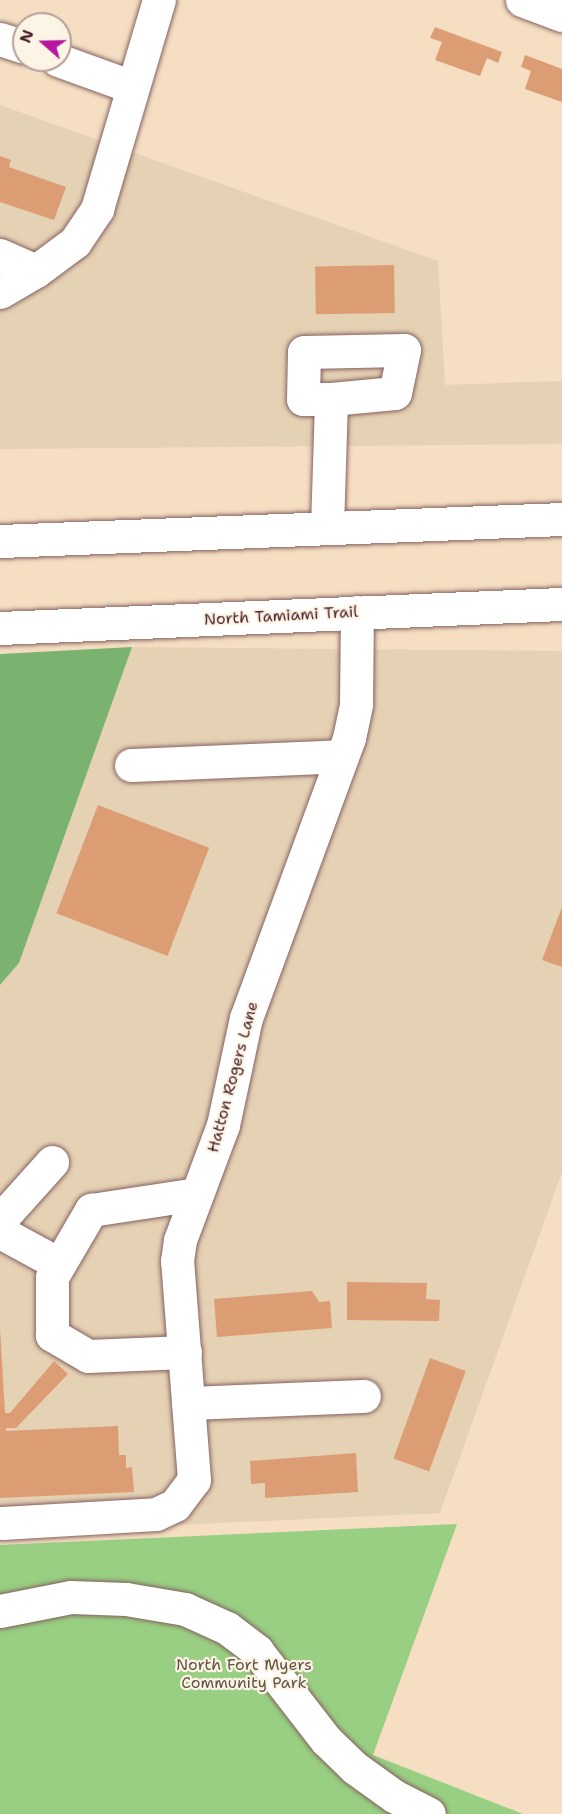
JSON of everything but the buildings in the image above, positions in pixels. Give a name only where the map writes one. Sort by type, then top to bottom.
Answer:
[{"type":"main road","points":[[0,292],[36,271],[75,242],[97,209],[123,126],[130,86],[159,0]]},
{"type":"main road","points":[[526,1],[562,15]]},
{"type":"main road","points":[[72,65],[130,86]]},
{"type":"main road","points":[[0,255],[36,271]]},
{"type":"main road","points":[[327,528],[331,399]]},
{"type":"main road","points":[[0,541],[562,519]]},
{"type":"main road","name":"North Tamiami Trail","points":[[0,628],[562,604]]},
{"type":"main road","name":"Hatton Rogers Lane","points":[[2,1523],[156,1515],[175,1505],[194,1480],[177,1261],[197,1194],[223,1125],[246,1018],[342,756],[356,705],[357,612]]},
{"type":"main road","points":[[131,765],[342,756]]},
{"type":"main road","points":[[0,1220],[52,1162]]},
{"type":"main road","points":[[185,1352],[88,1356],[52,1335],[52,1277],[91,1210],[197,1194]]},
{"type":"main road","points":[[0,1232],[59,1264]]},
{"type":"main road","points":[[189,1403],[364,1396]]},
{"type":"main road","points":[[0,1611],[71,1597],[126,1599],[185,1609],[227,1628],[256,1651],[326,1740],[355,1768],[394,1796],[429,1814]]},
{"type":"shaded area","points":[[0,105],[438,261],[445,385],[562,381],[562,444],[0,449]]},
{"type":"shaded area","points":[[132,647],[562,651],[562,1172],[440,1513],[0,1533],[0,985],[19,963]]},
{"type":"green space","points":[[132,647],[19,963],[0,985],[0,654]]},
{"type":"green space","name":"North Fort Myers Community Park","points":[[457,1524],[373,1755],[523,1814],[0,1814],[0,1545]]}]
